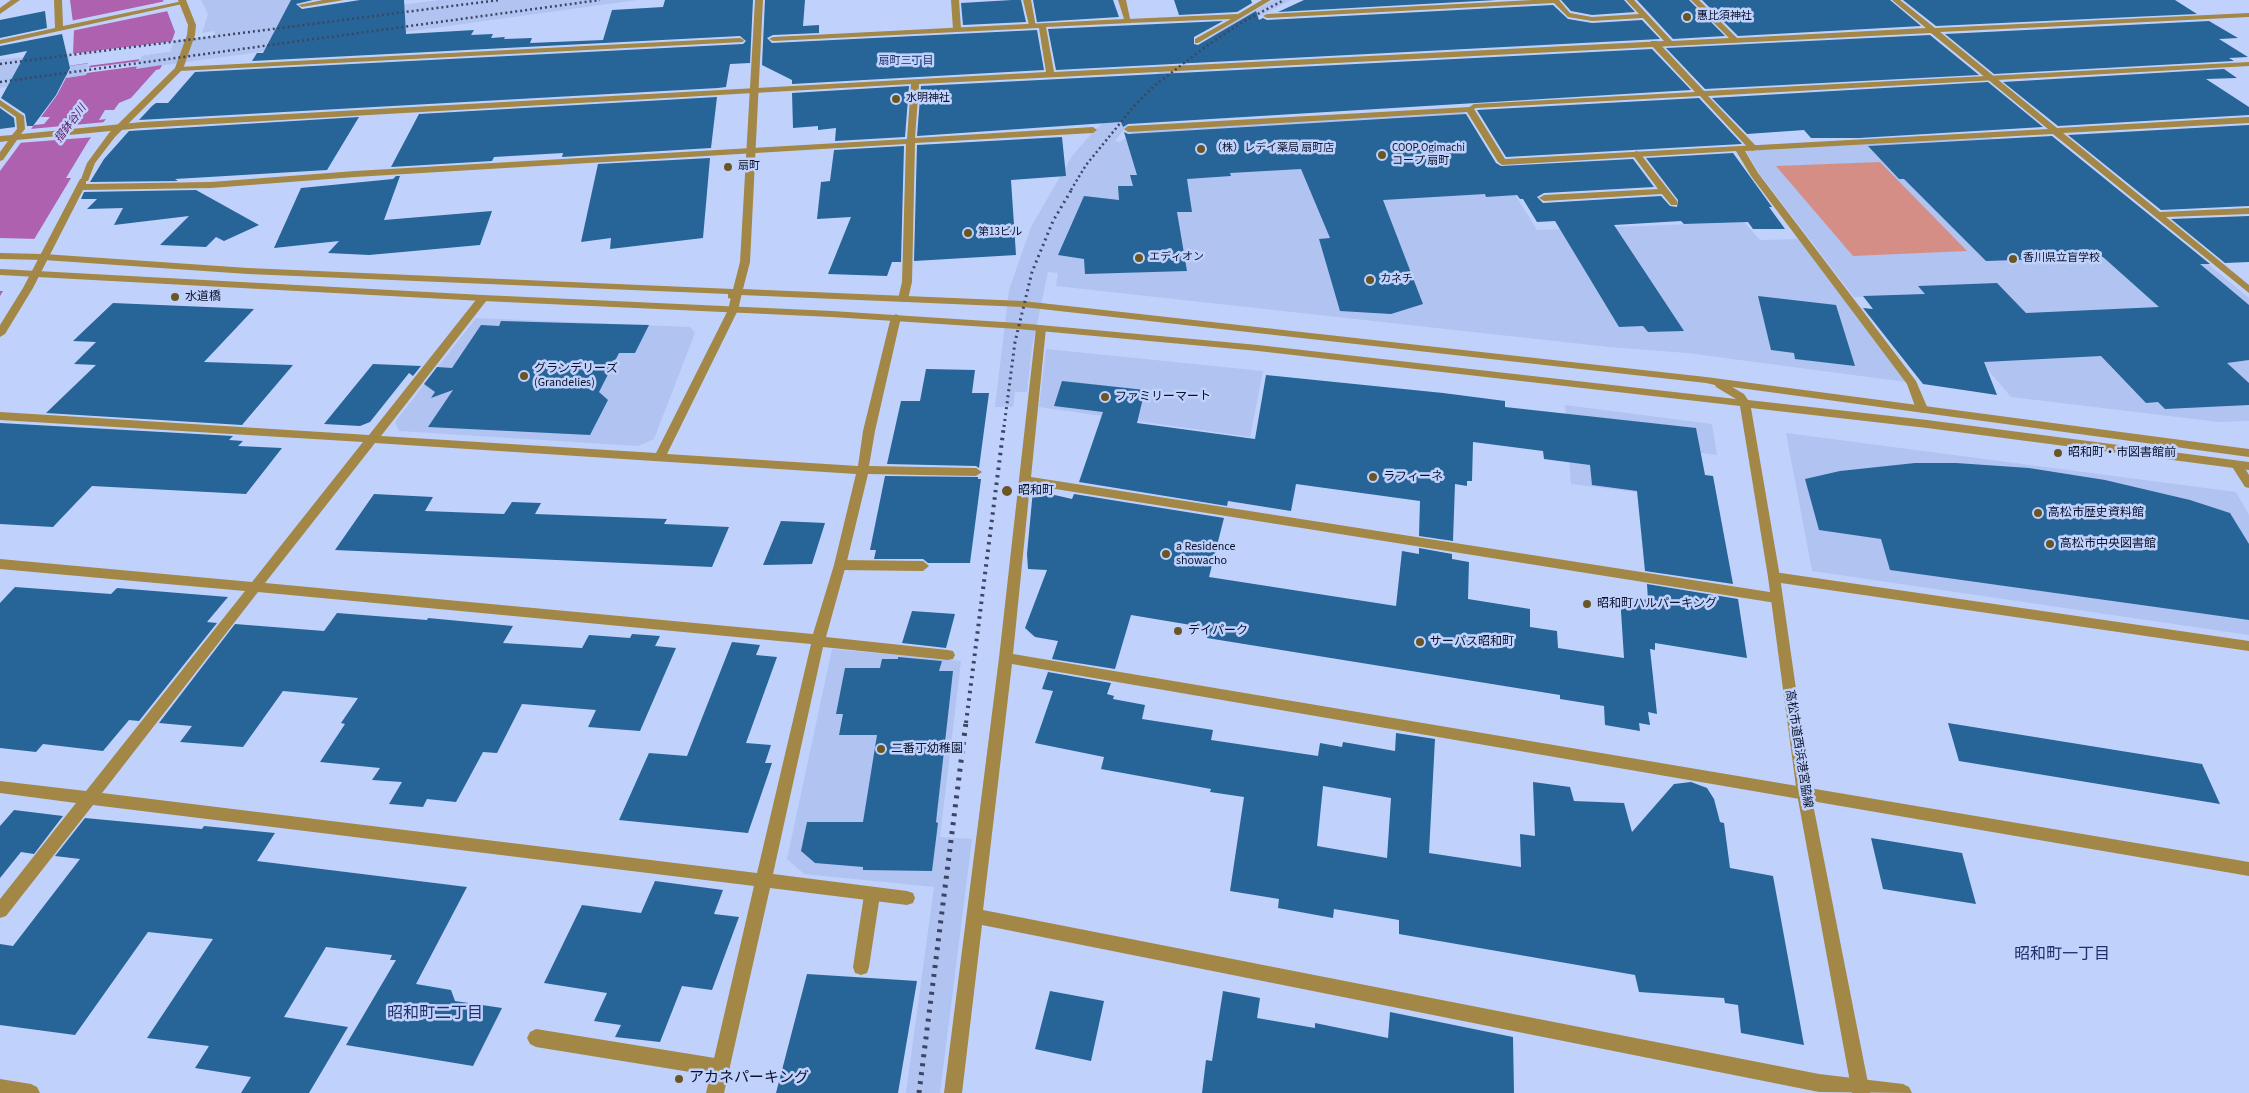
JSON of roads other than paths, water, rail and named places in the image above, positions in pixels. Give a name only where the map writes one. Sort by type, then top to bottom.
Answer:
[{"type":"street","points":[[0,12],[16,0]]},
{"type":"street","points":[[58,0],[59,29]]},
{"type":"street","points":[[302,4],[340,0]]},
{"type":"street","points":[[660,457],[733,310],[746,262],[759,0]]},
{"type":"street","points":[[955,0],[957,29]]},
{"type":"street","points":[[1027,0],[1037,25],[1050,74]]},
{"type":"street","points":[[1122,0],[1128,21]]},
{"type":"street","points":[[1198,41],[1237,16],[1268,0]]},
{"type":"street","points":[[1630,0],[1670,43]]},
{"type":"street","points":[[1695,0],[1735,40]]},
{"type":"street","points":[[1896,0],[2249,290]]},
{"type":"street","points":[[0,42],[183,1],[192,25],[191,35],[179,69],[119,127],[92,163],[35,274],[0,334]]},
{"type":"street","points":[[1267,16],[1556,1],[1568,14],[1592,19],[1646,16]]},
{"type":"street","points":[[0,138],[119,127],[1050,74],[2249,15]]},
{"type":"street","points":[[773,39],[1237,16]]},
{"type":"street","points":[[179,69],[740,40]]},
{"type":"street","points":[[1654,43],[1753,148]]},
{"type":"street","points":[[1128,129],[1470,109],[1474,106],[2249,64]]},
{"type":"street","points":[[903,299],[907,282],[911,140],[915,83]]},
{"type":"street","points":[[0,102],[20,116],[21,129],[20,137],[0,158]]},
{"type":"street","points":[[1470,109],[1502,162],[2054,129],[2249,120]]},
{"type":"street","points":[[82,183],[210,185],[1093,130]]},
{"type":"street","points":[[1740,149],[1754,174],[1912,382],[1922,409]]},
{"type":"street","points":[[1636,154],[1674,203]]},
{"type":"street","points":[[1544,198],[1664,191]]},
{"type":"street","points":[[2158,214],[2249,211]]},
{"type":"street","points":[[0,256],[44,257],[248,271],[1060,307],[1706,380],[2249,453]]},
{"type":"street","points":[[0,272],[483,298],[896,317],[1258,348],[1927,424],[2077,445],[2243,465],[2249,484]]},
{"type":"street","points":[[686,308],[710,304],[737,293],[754,300],[801,313]]},
{"type":"street","points":[[0,911],[483,298]]},
{"type":"street","points":[[715,1093],[818,641],[840,565],[863,470],[869,431],[896,317]]},
{"type":"street","points":[[953,1093],[1006,658],[1042,328]]},
{"type":"street","points":[[1706,380],[1727,388],[1740,396],[1745,404]]},
{"type":"street","points":[[1745,404],[1748,396],[1770,388]]},
{"type":"street","name":"高松市道西浜港宮脇線","points":[[1745,404],[1774,577],[1804,794],[1861,1091]]},
{"type":"street","points":[[0,416],[863,470],[976,472]]},
{"type":"street","points":[[1025,480],[1776,598]]},
{"type":"street","points":[[0,564],[802,637],[818,641],[948,655]]},
{"type":"street","points":[[840,565],[923,566]]},
{"type":"street","points":[[1774,577],[2249,646]]},
{"type":"street","points":[[1006,658],[2249,869]]},
{"type":"street","points":[[0,787],[907,898]]},
{"type":"street","points":[[861,967],[872,895]]},
{"type":"street","points":[[975,916],[1861,1091],[1903,1093]]},
{"type":"street","points":[[536,1038],[721,1068]]},
{"type":"street","points":[[0,1088],[31,1093]]},
{"type":"water","name":"摺鉢谷川","points":[[70,0],[163,0],[175,32],[168,52],[140,56],[136,69],[162,65],[160,69],[156,70],[131,98],[119,103],[114,110],[105,110],[99,120],[106,119],[89,140],[66,178],[71,178],[0,296],[0,171],[34,125],[44,124],[50,117],[41,117],[57,95],[66,78],[86,75],[91,63],[70,66],[73,54],[74,30]]},
{"type":"railway","points":[[0,64],[499,0]]},
{"type":"railway","points":[[0,82],[600,0]]},
{"type":"railway","points":[[1071,190],[1086,165],[1135,105],[1154,86],[1205,47],[1241,23],[1284,0]]},
{"type":"railway","points":[[1004,427],[1015,342],[1032,272],[1053,221],[1072,189]]},
{"type":"railway","points":[[966,723],[1004,425]]},
{"type":"railway","points":[[919,1093],[966,722]]},
{"type":"place","name":"惠比須神社","points":[[1687,17]]},
{"type":"place","name":"水明神社","points":[[896,99]]},
{"type":"place","name":"（株）レデイ薬局 扇町店","points":[[1201,149]]},
{"type":"place","name":"COOP Ogimachi コープ 扇町","points":[[1382,155]]},
{"type":"place","name":"扇町","points":[[728,167]]},
{"type":"place","name":"第13ビル","points":[[968,233]]},
{"type":"place","name":"エディオン","points":[[1139,258]]},
{"type":"place","name":"香川県立盲学校","points":[[2013,259]]},
{"type":"place","name":"カネチ","points":[[1370,280]]},
{"type":"place","name":"水道橋","points":[[175,297]]},
{"type":"place","name":"グランデリーズ (Grandelies)","points":[[524,376]]},
{"type":"place","name":"ファミリーマート","points":[[1105,397]]},
{"type":"place","name":"昭和町・市図書館前","points":[[2058,453]]},
{"type":"place","name":"ラフィーネ","points":[[1373,477]]},
{"type":"place","name":"昭和町","points":[[1007,491]]},
{"type":"place","name":"高松市歴史資料館","points":[[2038,513]]},
{"type":"place","name":"高松市中央図書館","points":[[2050,544]]},
{"type":"place","name":"a Residence showacho","points":[[1166,554]]},
{"type":"place","name":"昭和町ハルパーキング","points":[[1587,604]]},
{"type":"place","name":"デイパーク","points":[[1178,631]]},
{"type":"place","name":"サーパス昭和町","points":[[1420,642]]},
{"type":"place","name":"二番丁幼稚園","points":[[881,749]]},
{"type":"place","name":"アカネパーキング","points":[[679,1079]]},
{"type":"district","name":"扇町三丁目","points":[[906,62]]},
{"type":"district","name":"昭和町一丁目","points":[[2062,955]]},
{"type":"district","name":"昭和町二丁目","points":[[435,1014]]}]
